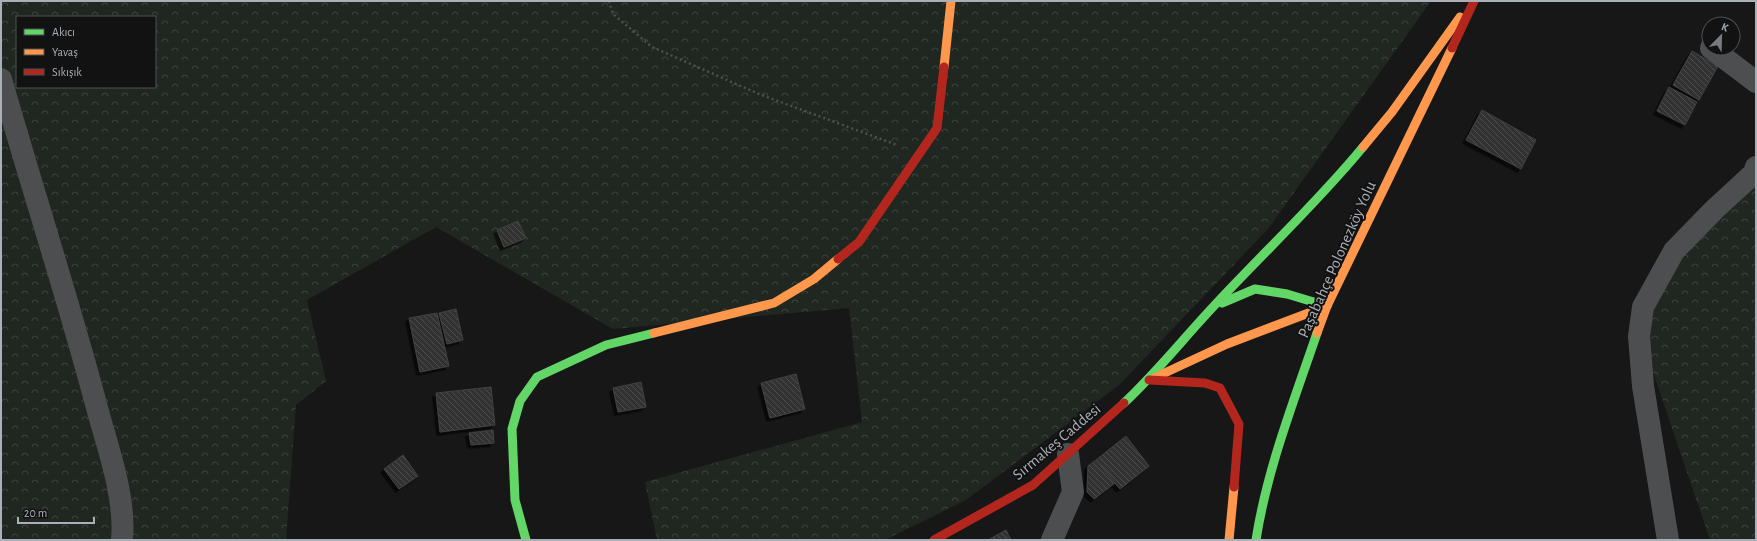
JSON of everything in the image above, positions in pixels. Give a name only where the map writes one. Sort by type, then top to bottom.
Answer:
[{"type":"main road","points":[[526,540],[515,500],[512,428],[520,401],[537,377],[606,345],[774,303],[814,279],[859,242],[937,128],[951,1]]},
{"type":"main road","points":[[1149,380],[1213,307],[1290,228],[1359,152],[1392,112],[1472,1]]},
{"type":"main road","name":"Paşabahçe Polonezköy Yolu","points":[[1256,540],[1260,516],[1287,419],[1327,306],[1472,1]]},
{"type":"main road","points":[[1213,307],[1255,289],[1287,294],[1327,306]]},
{"type":"main road","points":[[1149,380],[1227,344],[1327,306]]},
{"type":"main road","points":[[1149,380],[1205,383],[1220,388],[1239,424],[1229,540]]},
{"type":"main road","name":"Sırmakeş Caddesi","points":[[934,540],[1033,485],[1149,380]]},
{"type":"street","points":[[1722,56],[1756,82]]},
{"type":"street","points":[[1,79],[87,370],[117,482],[123,530],[122,540]]},
{"type":"street","points":[[1668,540],[1643,386],[1639,336],[1643,307],[1674,251],[1714,209],[1754,173],[1756,167]]},
{"type":"street","points":[[1052,540],[1073,492],[1068,454]]},
{"type":"path","points":[[609,1],[613,14],[652,47],[759,94],[920,153]]},
{"type":"green space","points":[[1,1],[1431,1],[1268,229],[1119,385],[966,500],[885,540],[657,540],[645,482],[862,422],[849,308],[613,329],[436,227],[307,300],[326,381],[296,405],[286,540],[1,540]]},
{"type":"green space","points":[[1756,184],[1756,540],[1710,540],[1638,328],[1673,240]]},
{"type":"building","points":[[1692,51],[1718,66],[1699,100],[1673,85]]},
{"type":"building","points":[[1669,87],[1697,102],[1685,125],[1657,111]]},
{"type":"building","points":[[1482,110],[1536,140],[1521,169],[1466,140]]},
{"type":"building","points":[[518,221],[526,238],[504,247],[497,230]]},
{"type":"building","points":[[456,309],[463,340],[447,344],[439,313]]},
{"type":"building","points":[[437,313],[449,366],[420,372],[409,318]]},
{"type":"building","points":[[796,374],[805,409],[770,418],[761,383]]},
{"type":"building","points":[[641,382],[646,407],[618,412],[613,388]]},
{"type":"building","points":[[491,387],[495,425],[440,432],[436,393]]},
{"type":"building","points":[[493,430],[494,443],[471,445],[469,433]]},
{"type":"building","points":[[1126,436],[1149,466],[1120,489],[1096,460]]},
{"type":"building","points":[[403,455],[418,476],[399,489],[384,469]]},
{"type":"building","points":[[1096,460],[1115,483],[1094,499],[1087,492],[1088,466]]},
{"type":"building","points":[[1006,530],[1011,540],[988,540]]},
{"type":"traffic: fast","points":[[1124,403],[1136,392],[1232,287],[1290,228],[1363,147]]},
{"type":"traffic: fast","points":[[1222,303],[1255,289],[1287,294],[1327,306]]},
{"type":"traffic: fast","points":[[526,540],[515,500],[512,429],[520,401],[537,377],[606,345],[654,333]]},
{"type":"traffic: fast","points":[[1256,540],[1274,461],[1317,333]]},
{"type":"traffic: slow","points":[[944,67],[951,1]]},
{"type":"traffic: slow","points":[[1363,147],[1392,112],[1460,17]]},
{"type":"traffic: slow","points":[[1317,333],[1327,306],[1452,48]]},
{"type":"traffic: slow","points":[[654,333],[774,303],[814,279],[838,259]]},
{"type":"traffic: slow","points":[[1156,377],[1227,344],[1327,306]]},
{"type":"traffic: slow","points":[[1229,540],[1234,487]]},
{"type":"traffic: jam","points":[[1452,48],[1474,1]]},
{"type":"traffic: jam","points":[[838,259],[859,242],[937,128],[944,67]]},
{"type":"traffic: jam","points":[[1149,380],[1205,383],[1220,388],[1239,424],[1234,487]]},
{"type":"traffic: jam","points":[[934,540],[1033,485],[1124,403]]}]
